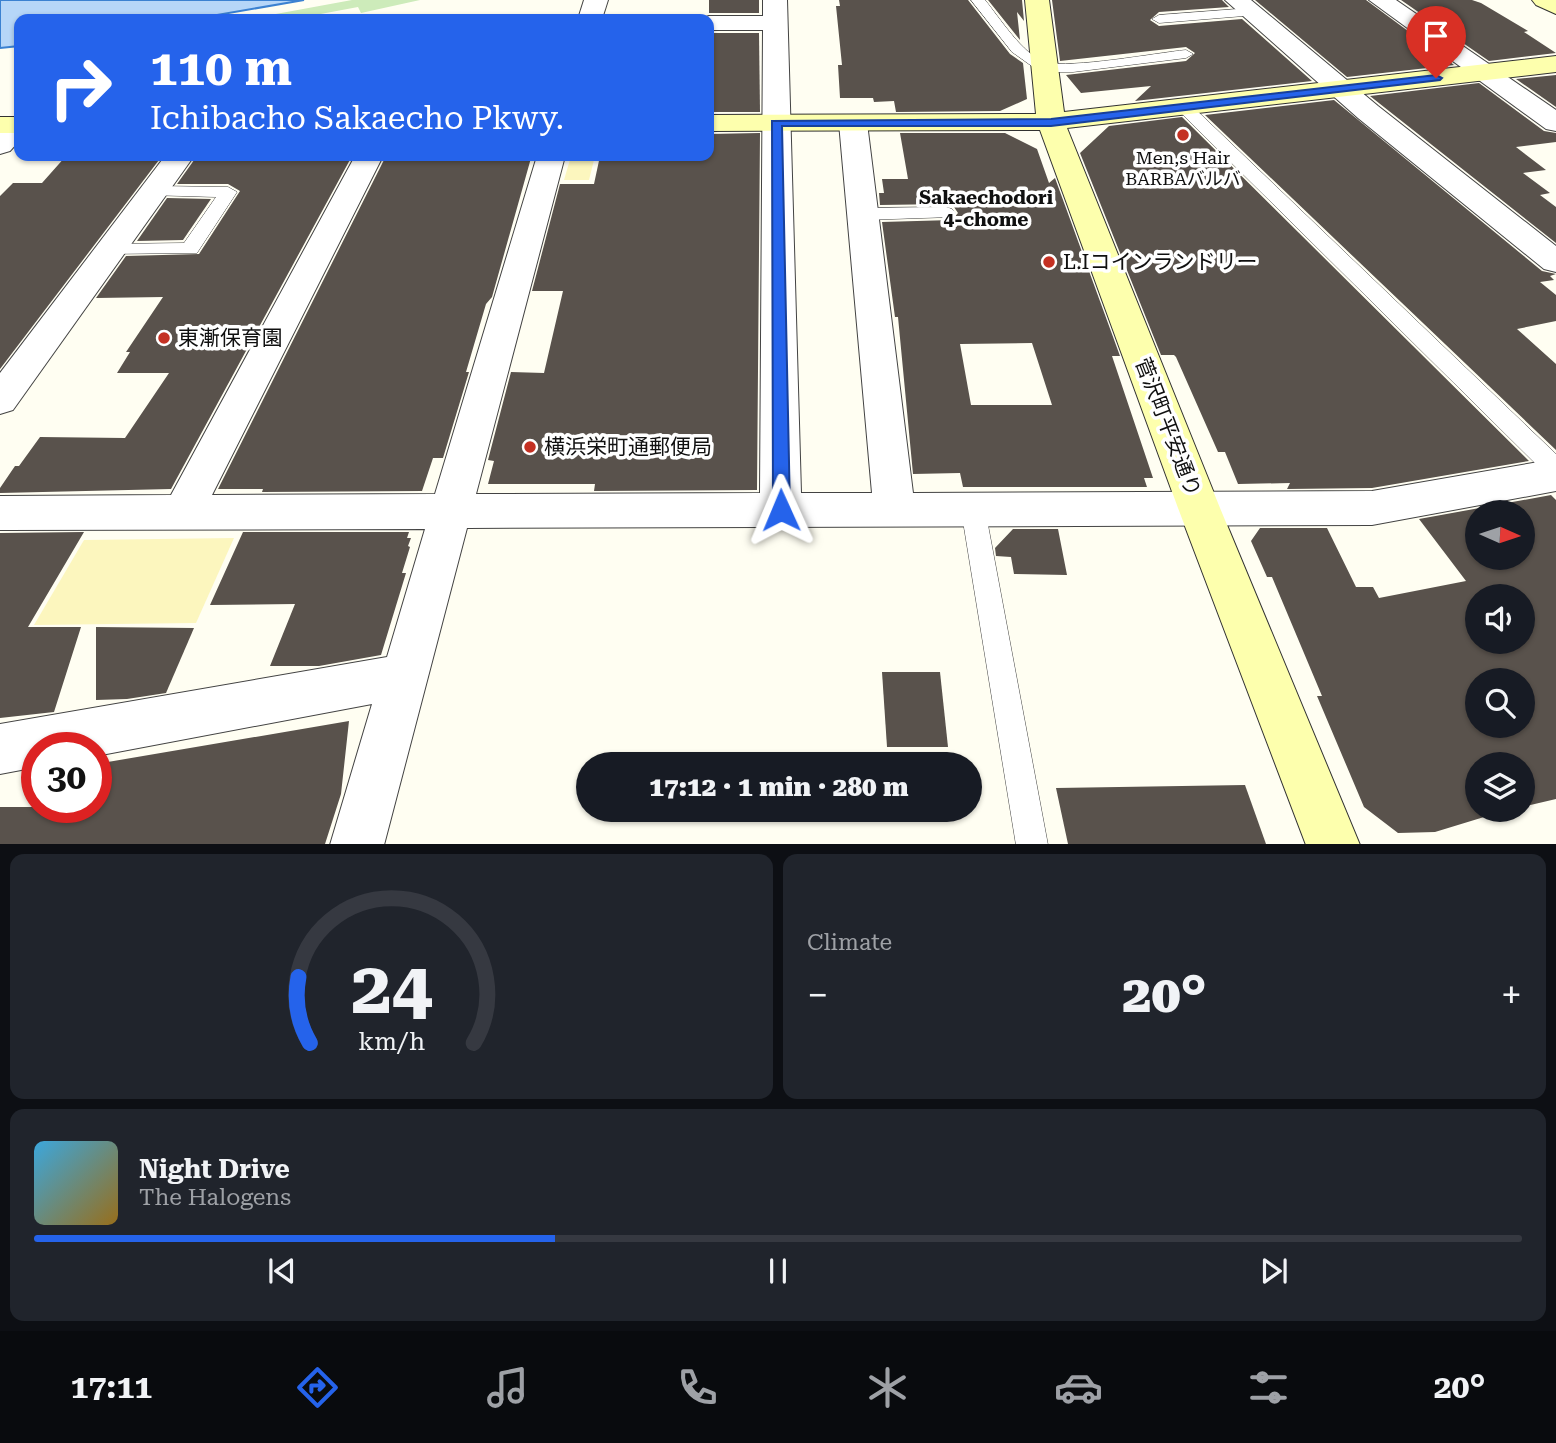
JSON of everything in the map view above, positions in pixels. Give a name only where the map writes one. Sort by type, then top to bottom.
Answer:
[{"type":"street","name":"菅沢町平安通り","points":[[1037,0],[1051,122],[1199,508],[1333,844]]},
{"type":"street","points":[[1381,0],[1556,123]]},
{"type":"street","points":[[1544,0],[1556,7]]},
{"type":"street","points":[[1244,6],[1340,89],[1556,262]]},
{"type":"street","points":[[714,22],[775,11],[781,510]]},
{"type":"street","points":[[714,123],[1051,122],[1556,64]]},
{"type":"street","points":[[853,122],[894,510]]},
{"type":"street","points":[[0,145],[14,130]]},
{"type":"street","points":[[0,400],[176,161]]},
{"type":"street","points":[[182,514],[366,161]]},
{"type":"street","points":[[357,844],[550,161]]},
{"type":"street","points":[[0,513],[1372,508],[1556,472]]},
{"type":"street","points":[[0,749],[404,676]]},
{"type":"lane","points":[[978,0],[1017,49],[1045,67],[1073,67],[1186,54]]},
{"type":"lane","points":[[1159,19],[1244,6]]},
{"type":"lane","points":[[1184,107],[1556,472]]},
{"type":"lane","points":[[110,250],[190,249],[228,192],[154,191]]},
{"type":"lane","points":[[863,214],[946,214]]},
{"type":"lane","points":[[973,509],[1032,844]]},
{"type":"green space","points":[[352,0],[420,0],[361,13],[358,7],[321,14],[276,14]]},
{"type":"sand","points":[[570,161],[594,161],[589,180],[564,180]]},
{"type":"sand","points":[[234,538],[196,623],[34,625],[84,540]]},
{"type":"water","points":[[0,0],[304,0],[223,14],[14,14],[14,47],[0,48]]},
{"type":"building","points":[[709,0],[759,0],[759,13],[709,13]]},
{"type":"building","points":[[839,0],[968,0],[1010,54],[1023,63],[1027,99],[1000,111],[896,112],[894,101],[874,102],[873,98],[840,98],[838,65],[842,65],[836,6],[840,6]]},
{"type":"building","points":[[988,0],[1022,0],[1024,21],[1017,12],[1020,40]]},
{"type":"building","points":[[1052,0],[1222,0],[1229,7],[1159,12],[1150,20],[1159,26],[1242,19],[1312,81],[1135,101],[1151,86],[1081,93],[1066,75],[1186,61],[1195,53],[1186,47],[1060,61]]},
{"type":"building","points":[[1255,0],[1366,0],[1454,65],[1347,77]]},
{"type":"building","points":[[1401,0],[1472,0],[1481,3],[1528,31],[1524,32],[1556,53],[1489,61]]},
{"type":"building","points":[[714,33],[759,33],[760,112],[714,112]]},
{"type":"building","points":[[1556,75],[1556,107],[1516,79]]},
{"type":"building","points":[[1479,83],[1544,131],[1556,133],[1556,142],[1516,147],[1546,170],[1523,173],[1550,193],[1540,195],[1556,207],[1556,243],[1370,96]]},
{"type":"building","points":[[1334,100],[1542,271],[1556,274],[1550,276],[1554,280],[1540,282],[1556,295],[1556,321],[1517,329],[1556,364],[1556,450],[1205,115]]},
{"type":"building","points":[[1182,117],[1529,461],[1372,488],[1287,489],[1290,483],[1238,484],[1225,452],[1218,452],[1176,357],[1161,355],[1080,153],[1109,126]]},
{"type":"building","points":[[760,133],[757,490],[594,491],[595,484],[488,484],[494,461],[488,460],[511,372],[544,373],[563,291],[532,291],[560,184],[594,184],[599,161],[714,161],[714,134]]},
{"type":"building","points":[[900,133],[1005,133],[1037,149],[1049,183],[1055,178],[1120,356],[1112,356],[1153,478],[1144,478],[1147,487],[963,487],[960,473],[913,474],[898,317],[895,317],[882,222],[952,220],[958,213],[954,207],[946,204],[880,205],[879,193],[884,193],[882,179],[908,179]],"holes":[[[1032,343],[1052,405],[971,405],[960,344]]]},
{"type":"building","points":[[62,161],[158,161],[0,369],[0,196],[13,183],[42,183]]},
{"type":"building","points":[[193,161],[349,161],[171,489],[0,493],[0,488],[15,466],[19,466],[40,437],[125,438],[169,373],[117,373],[130,352],[126,352],[163,297],[96,298],[126,256],[199,254],[240,191],[228,184],[177,184]]},
{"type":"building","points":[[383,161],[530,161],[492,297],[486,304],[466,372],[469,372],[443,458],[433,458],[422,491],[262,492],[263,489],[218,489]]},
{"type":"building","points":[[167,198],[211,199],[183,240],[137,241]]},
{"type":"building","points":[[1551,495],[1556,500],[1556,799],[1535,804],[1535,752],[1465,752],[1465,822],[1468,822],[1435,832],[1398,833],[1364,807],[1317,696],[1322,696],[1272,577],[1267,577],[1251,541],[1260,528],[1327,528],[1356,587],[1373,587],[1379,598],[1466,581],[1419,519],[1465,511],[1465,570],[1535,570],[1535,500],[1524,500]]},
{"type":"building","points":[[1013,529],[1058,529],[1067,575],[1014,574],[1011,557],[996,556],[995,548]]},
{"type":"building","points":[[84,532],[28,627],[81,627],[54,712],[0,718],[0,533]]},
{"type":"building","points":[[243,532],[409,532],[407,538],[411,538],[410,547],[402,573],[406,573],[381,655],[319,666],[270,666],[295,604],[210,605]]},
{"type":"building","points":[[96,627],[194,628],[166,693],[96,700]]},
{"type":"building","points":[[882,672],[940,672],[948,747],[887,747]]},
{"type":"building","points":[[349,721],[341,794],[325,844],[0,844],[0,807],[21,807],[21,823],[112,823],[112,761]]},
{"type":"building","points":[[1245,785],[1266,844],[1068,844],[1056,788]]},
{"type":"place","name":"Men,s Hair BARBAバルバ","points":[[1183,135]]},
{"type":"place","name":"L.Iコインランドリー","points":[[1049,262]]},
{"type":"place","name":"東漸保育園","points":[[164,338]]},
{"type":"place","name":"横浜栄町通郵便局","points":[[530,447]]},
{"type":"district","name":"Sakaechodori 4-chome","points":[[986,208]]},
{"type":"route","points":[[781,510],[776,123],[1051,122],[1436,78]]}]
